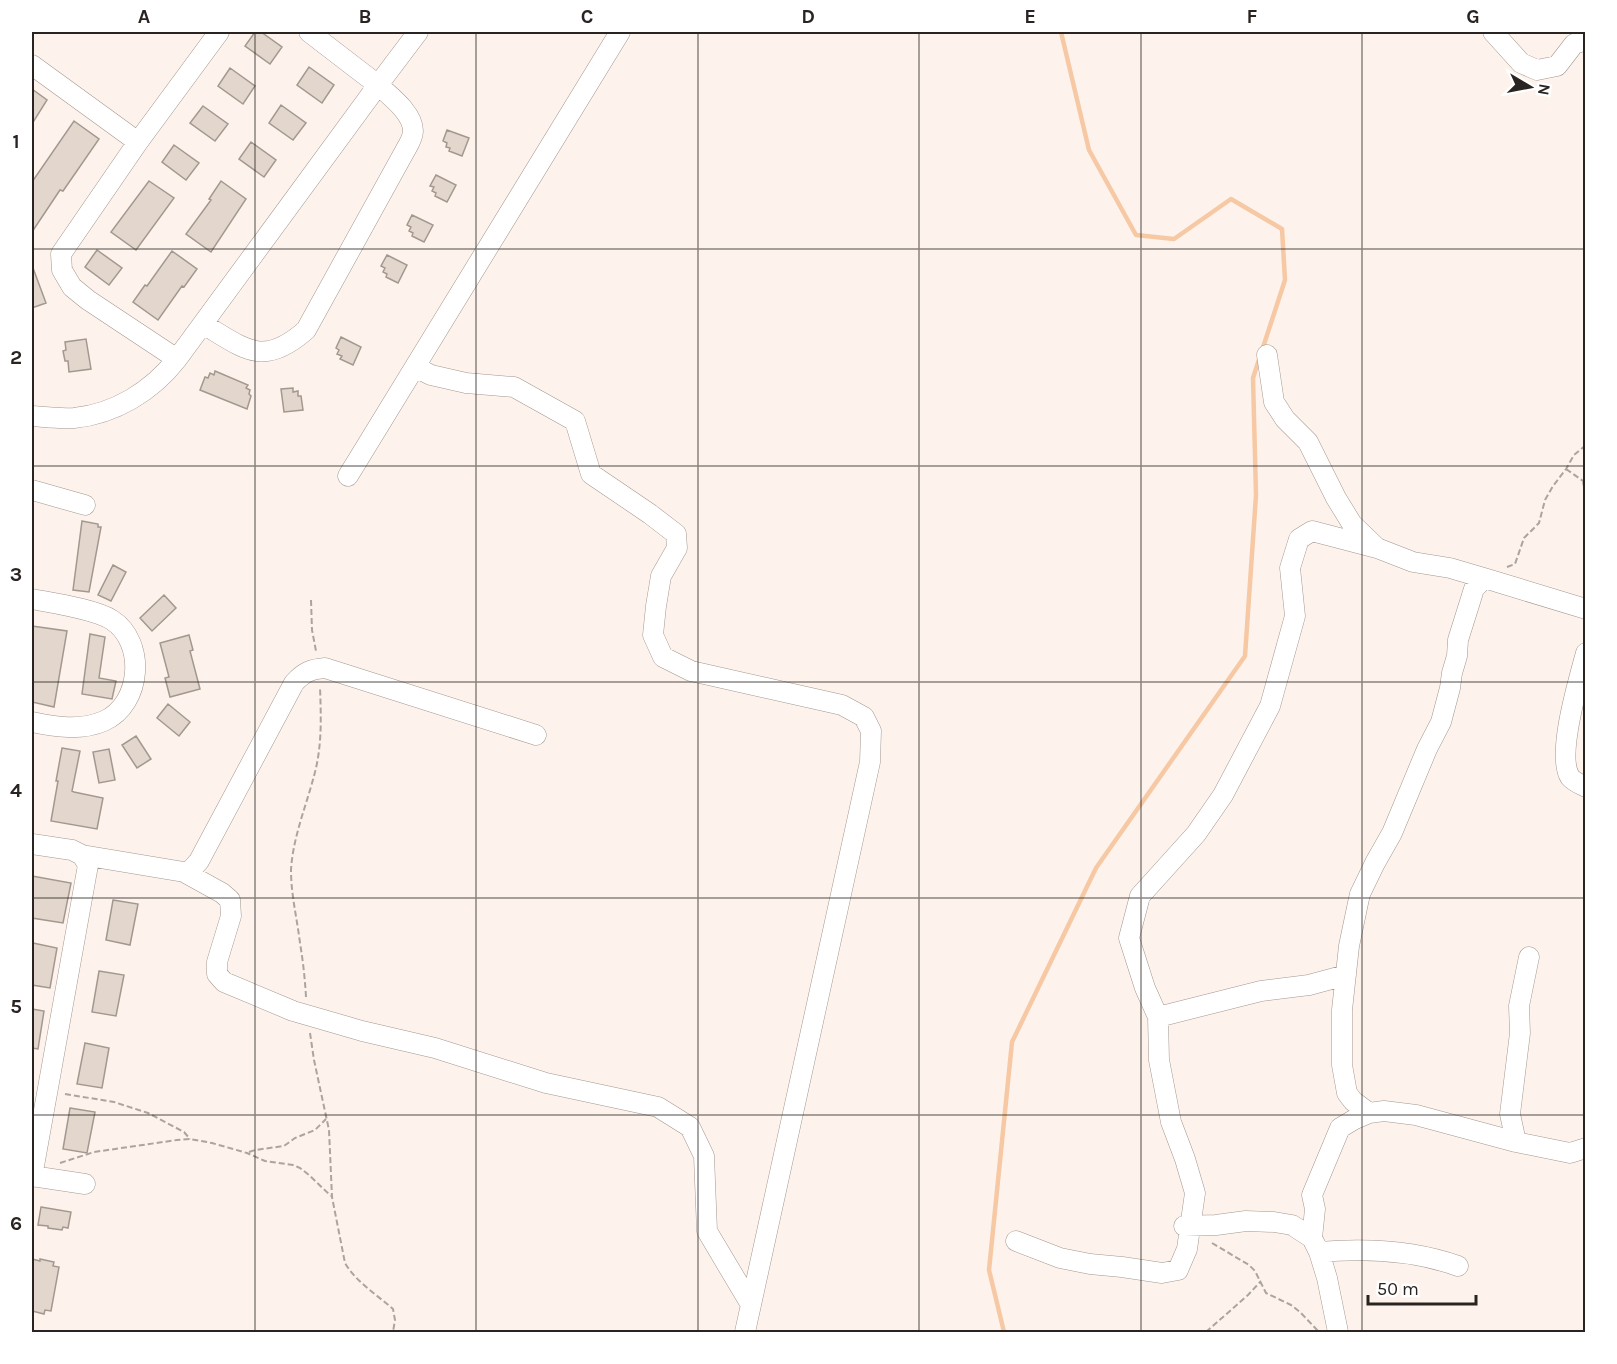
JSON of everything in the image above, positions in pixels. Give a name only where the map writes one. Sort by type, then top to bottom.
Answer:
[{"type":"street","points":[[177,359],[72,287],[62,270],[62,254],[138,142],[219,32]]},
{"type":"street","points":[[203,324],[247,350],[262,352],[278,349],[292,342],[306,330],[406,149],[413,132],[410,120],[399,103],[309,32]]},
{"type":"street","points":[[32,416],[74,418],[102,412],[133,399],[155,384],[177,359],[418,32]]},
{"type":"street","points":[[348,476],[620,32]]},
{"type":"street","points":[[1493,32],[1521,63],[1537,70],[1557,66],[1574,44],[1586,40]]},
{"type":"street","points":[[32,65],[138,142]]},
{"type":"street","points":[[1267,355],[1274,402],[1285,419],[1308,442],[1336,498],[1352,524],[1377,548]]},
{"type":"street","points":[[415,367],[431,375],[466,383],[514,387],[575,421],[591,474],[676,534],[677,548],[661,576],[655,615],[653,634],[663,657],[691,670],[842,705],[864,717],[871,731],[870,762],[745,1332]]},
{"type":"street","points":[[32,490],[85,505]]},
{"type":"street","points":[[1016,1241],[1060,1258],[1162,1274],[1178,1270],[1187,1249],[1188,1226],[1196,1192],[1170,1122],[1159,1059],[1158,1017],[1145,988],[1129,938],[1140,896],[1196,834],[1223,795],[1270,706],[1295,616],[1290,568],[1299,539],[1312,531],[1377,548],[1413,562],[1450,568],[1586,609]]},
{"type":"street","points":[[1344,1126],[1347,1093],[1342,1065],[1342,1010],[1349,946],[1360,894],[1392,833],[1427,749],[1441,722],[1457,656],[1458,640],[1474,589],[1484,578]]},
{"type":"street","points":[[32,599],[64,604],[112,620],[125,633],[132,648],[136,667],[134,683],[125,705],[105,721],[78,728],[32,722]]},
{"type":"street","points":[[1586,653],[1567,730],[1565,765],[1573,780],[1586,787]]},
{"type":"street","points":[[32,844],[72,850],[82,855],[184,872],[190,871],[199,861],[294,683],[311,669],[325,668],[536,735]]},
{"type":"street","points":[[82,855],[88,865],[87,876],[32,1175],[85,1184]]},
{"type":"street","points":[[184,872],[222,893],[230,900],[231,916],[217,962],[217,974],[224,982],[293,1011],[362,1031],[435,1048],[546,1083],[658,1107],[690,1127],[704,1156],[707,1231],[751,1305]]},
{"type":"street","points":[[1516,1142],[1510,1114],[1520,1033],[1519,1006],[1529,957]]},
{"type":"street","points":[[1158,1017],[1261,991],[1309,986],[1346,975]]},
{"type":"street","points":[[1347,1093],[1353,1101],[1369,1113]]},
{"type":"street","points":[[1338,1332],[1327,1278],[1316,1245],[1312,1195],[1340,1128],[1369,1113],[1384,1111],[1416,1115],[1570,1154],[1586,1148]]},
{"type":"street","points":[[1188,1226],[1246,1221],[1274,1222],[1292,1225],[1316,1245],[1429,1257],[1458,1266]]},
{"type":"path","points":[[1484,578],[1515,564],[1524,538],[1539,523],[1545,500],[1574,455],[1586,445]]},
{"type":"path","points":[[1566,470],[1584,482],[1586,496]]},
{"type":"path","points":[[311,600],[312,630],[319,669],[320,747],[296,840],[291,869],[292,892],[303,961],[307,1015],[330,1142],[332,1197],[345,1263],[356,1278],[393,1309],[395,1320],[393,1332]]},
{"type":"path","points":[[48,1090],[114,1102],[143,1111],[184,1132],[190,1140]]},
{"type":"path","points":[[247,1153],[284,1146],[295,1137],[315,1130],[326,1119]]},
{"type":"path","points":[[32,1175],[94,1152],[190,1140],[212,1143],[265,1161],[293,1165],[300,1168],[332,1197]]},
{"type":"path","points":[[1209,1242],[1249,1265],[1261,1281],[1266,1293],[1291,1305],[1319,1332]]},
{"type":"path","points":[[1206,1332],[1261,1281]]},
{"type":"building","points":[[255,32],[261,32],[282,47],[270,64],[245,46]]},
{"type":"building","points":[[309,67],[334,85],[322,103],[297,85]]},
{"type":"building","points":[[230,68],[255,86],[243,104],[218,86]]},
{"type":"building","points":[[32,89],[47,100],[32,124]]},
{"type":"building","points":[[281,105],[306,123],[293,140],[269,123]]},
{"type":"building","points":[[203,106],[228,124],[215,141],[190,123]]},
{"type":"building","points":[[74,121],[99,139],[63,191],[60,190],[32,232],[32,182]]},
{"type":"building","points":[[447,130],[469,138],[462,156],[449,151],[450,148],[446,147],[447,143],[443,141]]},
{"type":"building","points":[[251,142],[276,160],[264,177],[239,159]]},
{"type":"building","points":[[174,145],[199,163],[186,180],[162,162]]},
{"type":"building","points":[[436,175],[456,185],[447,202],[435,196],[436,193],[432,191],[434,187],[430,186]]},
{"type":"building","points":[[149,181],[174,198],[136,250],[111,232]]},
{"type":"building","points":[[221,181],[246,199],[211,252],[186,234],[211,200],[209,199]]},
{"type":"building","points":[[412,215],[433,225],[424,242],[412,236],[413,233],[409,231],[411,227],[407,225]]},
{"type":"building","points":[[97,250],[122,268],[109,285],[85,267]]},
{"type":"building","points":[[172,251],[197,269],[158,320],[133,302]]},
{"type":"building","points":[[387,255],[407,265],[398,283],[386,277],[387,274],[383,272],[385,268],[381,266]]},
{"type":"building","points":[[32,268],[46,303],[32,308]]},
{"type":"building","points":[[341,337],[361,347],[353,365],[340,359],[342,356],[337,354],[339,350],[336,348]]},
{"type":"building","points":[[86,339],[91,369],[69,372],[68,361],[65,361],[63,351],[66,350],[65,342]]},
{"type":"building","points":[[215,371],[248,385],[246,388],[250,390],[251,396],[247,409],[200,390],[205,377],[208,378],[210,373],[214,375]]},
{"type":"building","points":[[293,388],[293,392],[298,391],[298,396],[301,396],[303,410],[284,412],[281,389]]},
{"type":"building","points":[[82,521],[98,524],[98,527],[101,527],[89,592],[73,590]]},
{"type":"building","points":[[113,565],[126,572],[111,601],[98,595]]},
{"type":"building","points":[[164,595],[176,608],[152,631],[140,618]]},
{"type":"building","points":[[32,626],[67,631],[54,707],[32,702]]},
{"type":"building","points":[[90,634],[105,637],[99,678],[116,681],[112,699],[82,694]]},
{"type":"building","points":[[189,635],[193,650],[190,651],[200,689],[170,697],[165,678],[169,677],[160,643]]},
{"type":"building","points":[[168,704],[190,722],[179,736],[157,718]]},
{"type":"building","points":[[136,736],[151,759],[137,768],[122,745]]},
{"type":"building","points":[[62,748],[80,751],[72,791],[103,798],[97,829],[51,821]]},
{"type":"building","points":[[109,749],[115,780],[99,783],[93,752]]},
{"type":"building","points":[[32,876],[71,883],[63,923],[32,918]]},
{"type":"building","points":[[113,900],[138,904],[130,945],[106,940]]},
{"type":"building","points":[[33,943],[57,948],[50,988],[32,985]]},
{"type":"building","points":[[99,971],[124,975],[116,1016],[92,1012]]},
{"type":"building","points":[[32,1009],[44,1011],[38,1049],[32,1048]]},
{"type":"building","points":[[85,1043],[109,1048],[102,1088],[77,1084]]},
{"type":"building","points":[[70,1108],[95,1112],[87,1153],[63,1149]]},
{"type":"building","points":[[41,1207],[71,1212],[68,1228],[63,1227],[62,1230],[38,1225]]},
{"type":"building","points":[[32,1259],[54,1262],[53,1266],[59,1267],[51,1311],[45,1310],[44,1314],[32,1311]]},
{"type":"waterway","points":[[1004,1332],[989,1270],[1012,1042],[1096,868],[1245,656],[1256,495],[1253,378],[1285,280],[1282,229],[1231,199],[1174,239],[1136,235],[1089,150],[1061,32]]}]
